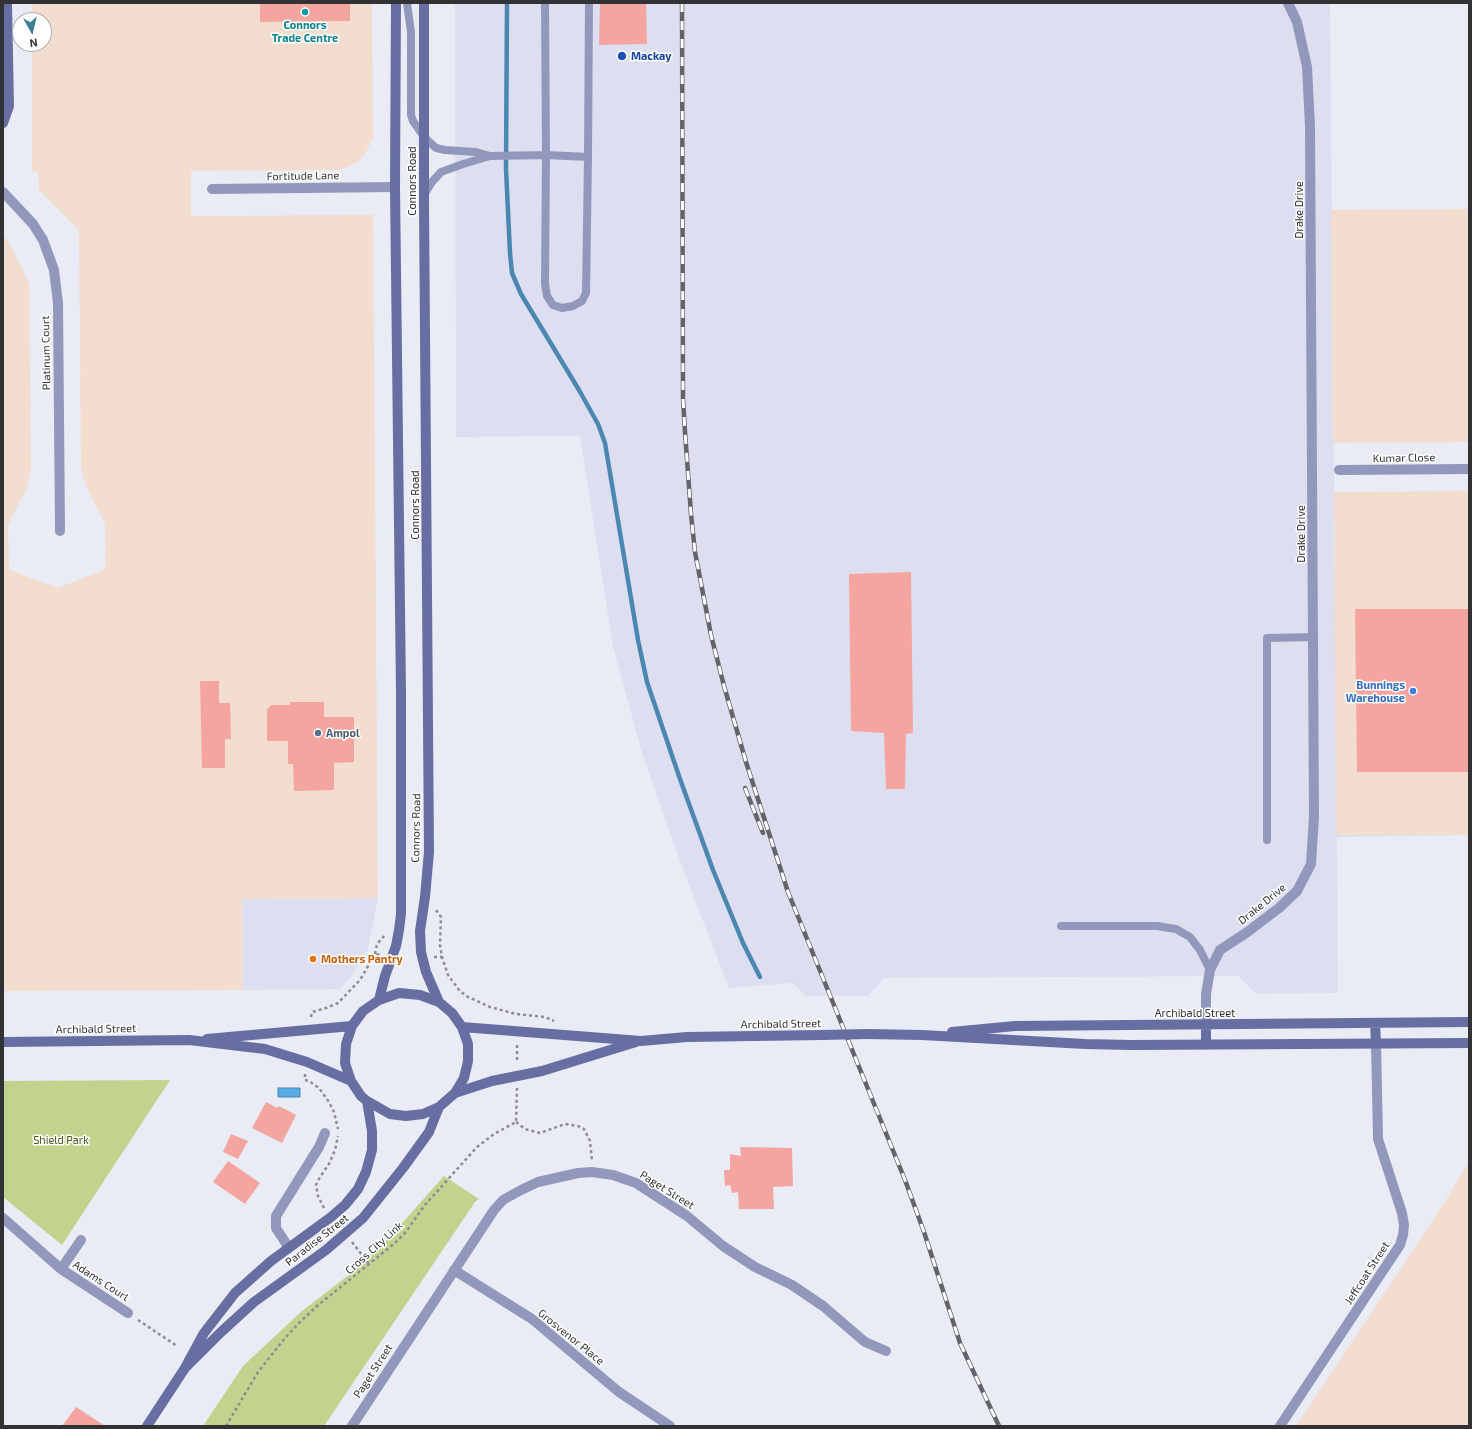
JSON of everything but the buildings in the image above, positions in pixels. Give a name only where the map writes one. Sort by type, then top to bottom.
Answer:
[{"type":"street","points":[[3,123],[9,106],[7,3]]},
{"type":"street","name":"Connors Road","points":[[379,1000],[385,976],[396,946],[401,914],[401,693],[395,187],[396,3]]},
{"type":"street","name":"Connors Road","points":[[424,3],[429,852],[420,931],[421,952],[426,972],[440,1002]]},
{"type":"street","name":"Drake Drive","points":[[1206,1025],[1206,994],[1210,970],[1220,950],[1246,933],[1279,908],[1297,891],[1311,864],[1314,816],[1314,637],[1310,126],[1307,68],[1297,22],[1288,3]]},
{"type":"street","name":"Fortitude Lane","points":[[212,189],[395,187]]},
{"type":"street","name":"Platinum Court","points":[[3,192],[33,224],[43,240],[54,270],[58,303],[60,531]]},
{"type":"street","name":"Kumar Close","points":[[1340,470],[1469,469]]},
{"type":"street","points":[[399,993],[420,994],[440,1002],[452,1013],[462,1027],[468,1044],[468,1061],[464,1078],[455,1093],[438,1107],[423,1114],[406,1116],[390,1114],[361,1096],[351,1081],[345,1063],[345,1056],[346,1044],[352,1026],[363,1011],[379,1000],[399,993]]},
{"type":"street","name":"Archibald Street","points":[[922,1035],[1015,1026],[1469,1022]]},
{"type":"street","points":[[1375,1023],[1376,1043]]},
{"type":"street","points":[[1206,1025],[1206,1044]]},
{"type":"street","name":"Archibald Street","points":[[3,1042],[189,1040],[352,1026]]},
{"type":"street","name":"Archibald Street","points":[[462,1027],[641,1040],[687,1037],[868,1034],[922,1035],[1093,1044],[1469,1043]]},
{"type":"street","name":"Archibald Street","points":[[189,1040],[265,1049],[308,1062],[351,1081]]},
{"type":"street","name":"Archibald Street","points":[[455,1093],[492,1081],[542,1071],[641,1040]]},
{"type":"street","name":"Jeffcoat Street","points":[[1280,1426],[1390,1260],[1400,1244],[1403,1235],[1404,1225],[1402,1213],[1378,1139],[1376,1043]]},
{"type":"street","name":"Paradise Street","points":[[147,1426],[184,1368],[204,1333],[235,1293],[271,1261],[345,1205],[361,1183],[366,1172],[372,1150],[372,1131],[367,1101]]},
{"type":"street","name":"Paradise Street","points":[[184,1368],[220,1332],[254,1302],[326,1250],[363,1218],[403,1168],[429,1132],[438,1107]]},
{"type":"street","name":"Paradise Street","points":[[289,1248],[276,1228],[276,1216],[320,1147],[325,1133]]},
{"type":"street","name":"Paget Street","points":[[352,1426],[494,1210],[503,1200],[538,1182],[578,1173],[592,1172],[613,1175],[636,1182],[687,1216],[723,1246],[755,1267],[792,1285],[822,1306],[864,1342],[886,1351]]},
{"type":"street","name":"Adams Court","points":[[3,1218],[61,1269],[128,1313]]},
{"type":"street","name":"Adams Court","points":[[61,1269],[81,1240]]},
{"type":"street","name":"Grosvenor Place","points":[[454,1270],[532,1319],[619,1392],[670,1426]]},
{"type":"lane","points":[[407,3],[410,32],[411,115],[424,138],[436,148],[476,152],[492,156],[546,155],[588,157]]},
{"type":"lane","points":[[544,3],[546,155],[545,284],[547,296],[553,305],[562,308],[573,306],[582,301],[586,293],[589,3]]},
{"type":"lane","points":[[424,195],[432,182],[441,172],[492,156]]},
{"type":"lane","points":[[1267,840],[1267,638],[1314,637]]},
{"type":"lane","points":[[1061,926],[1157,926],[1176,928],[1190,937],[1200,950],[1210,970]]},
{"type":"path","points":[[425,897],[441,917],[441,956],[448,975],[453,983],[466,996],[490,1007],[516,1014]]},
{"type":"path","points":[[311,1018],[312,1012],[338,1003],[360,980],[375,954],[377,944]]},
{"type":"path","points":[[375,954],[380,955]]},
{"type":"path","points":[[435,957],[441,956]]},
{"type":"path","points":[[516,1060],[517,1045]]},
{"type":"path","points":[[517,1081],[516,1122],[526,1129],[540,1133],[565,1124],[573,1124],[584,1129],[590,1141],[592,1172]]},
{"type":"path","name":"Cross City Link","points":[[226,1426],[258,1372],[285,1338],[317,1306],[406,1232],[424,1206],[477,1147],[494,1134],[516,1122]]},
{"type":"path","points":[[352,1242],[369,1264]]},
{"type":"path","points":[[128,1313],[178,1346]]},
{"type":"shaded area","points":[[32,3],[372,3],[373,138],[365,154],[357,162],[340,170],[191,171],[191,216],[373,215],[378,898],[242,899],[243,990],[3,991],[3,237],[7,239],[29,282],[31,468],[27,487],[8,525],[9,570],[58,588],[106,569],[105,524],[86,486],[81,468],[79,230],[39,190],[38,173],[32,172],[32,52],[52,52],[52,12],[32,12]]},
{"type":"shaded area","points":[[455,3],[1330,3],[1335,605],[1469,604],[1469,835],[1337,837],[1338,993],[1256,994],[1238,976],[884,978],[868,996],[805,996],[793,983],[729,988],[684,872],[643,756],[613,647],[580,436],[456,437]]},
{"type":"shaded area","points":[[1469,209],[1469,441],[1333,443],[1331,210]]},
{"type":"shaded area","points":[[1469,491],[1469,835],[1336,835],[1334,492]]},
{"type":"shaded area","points":[[378,898],[368,949],[354,972],[340,989],[243,990],[242,899]]},
{"type":"shaded area","points":[[1469,1161],[1469,1426],[1296,1426],[1446,1200]]},
{"type":"green space","name":"Shield Park","points":[[170,1080],[62,1245],[3,1197],[3,1081]]},
{"type":"green space","points":[[444,1176],[479,1199],[475,1202],[324,1426],[203,1426],[243,1366],[302,1311],[362,1265],[396,1230]]},
{"type":"water","points":[[278,1088],[300,1088],[300,1097],[278,1097]]},
{"type":"waterway","points":[[507,3],[506,169],[512,273],[521,294],[598,424],[605,443],[638,640],[647,682],[713,870],[743,943],[760,977]]},
{"type":"railway","points":[[682,3],[683,398],[695,552],[711,635],[746,762],[788,892],[905,1180],[924,1232],[960,1343],[999,1426]]},
{"type":"railway","points":[[745,788],[763,833]]},
{"type":"place","name":"Connors Trade Centre","points":[[305,12]]},
{"type":"place","name":"Mackay","points":[[622,56]]},
{"type":"place","name":"Bunnings Warehouse","points":[[1413,691]]},
{"type":"place","name":"Ampol","points":[[318,733]]},
{"type":"place","name":"Mothers Pantry","points":[[313,959]]}]
